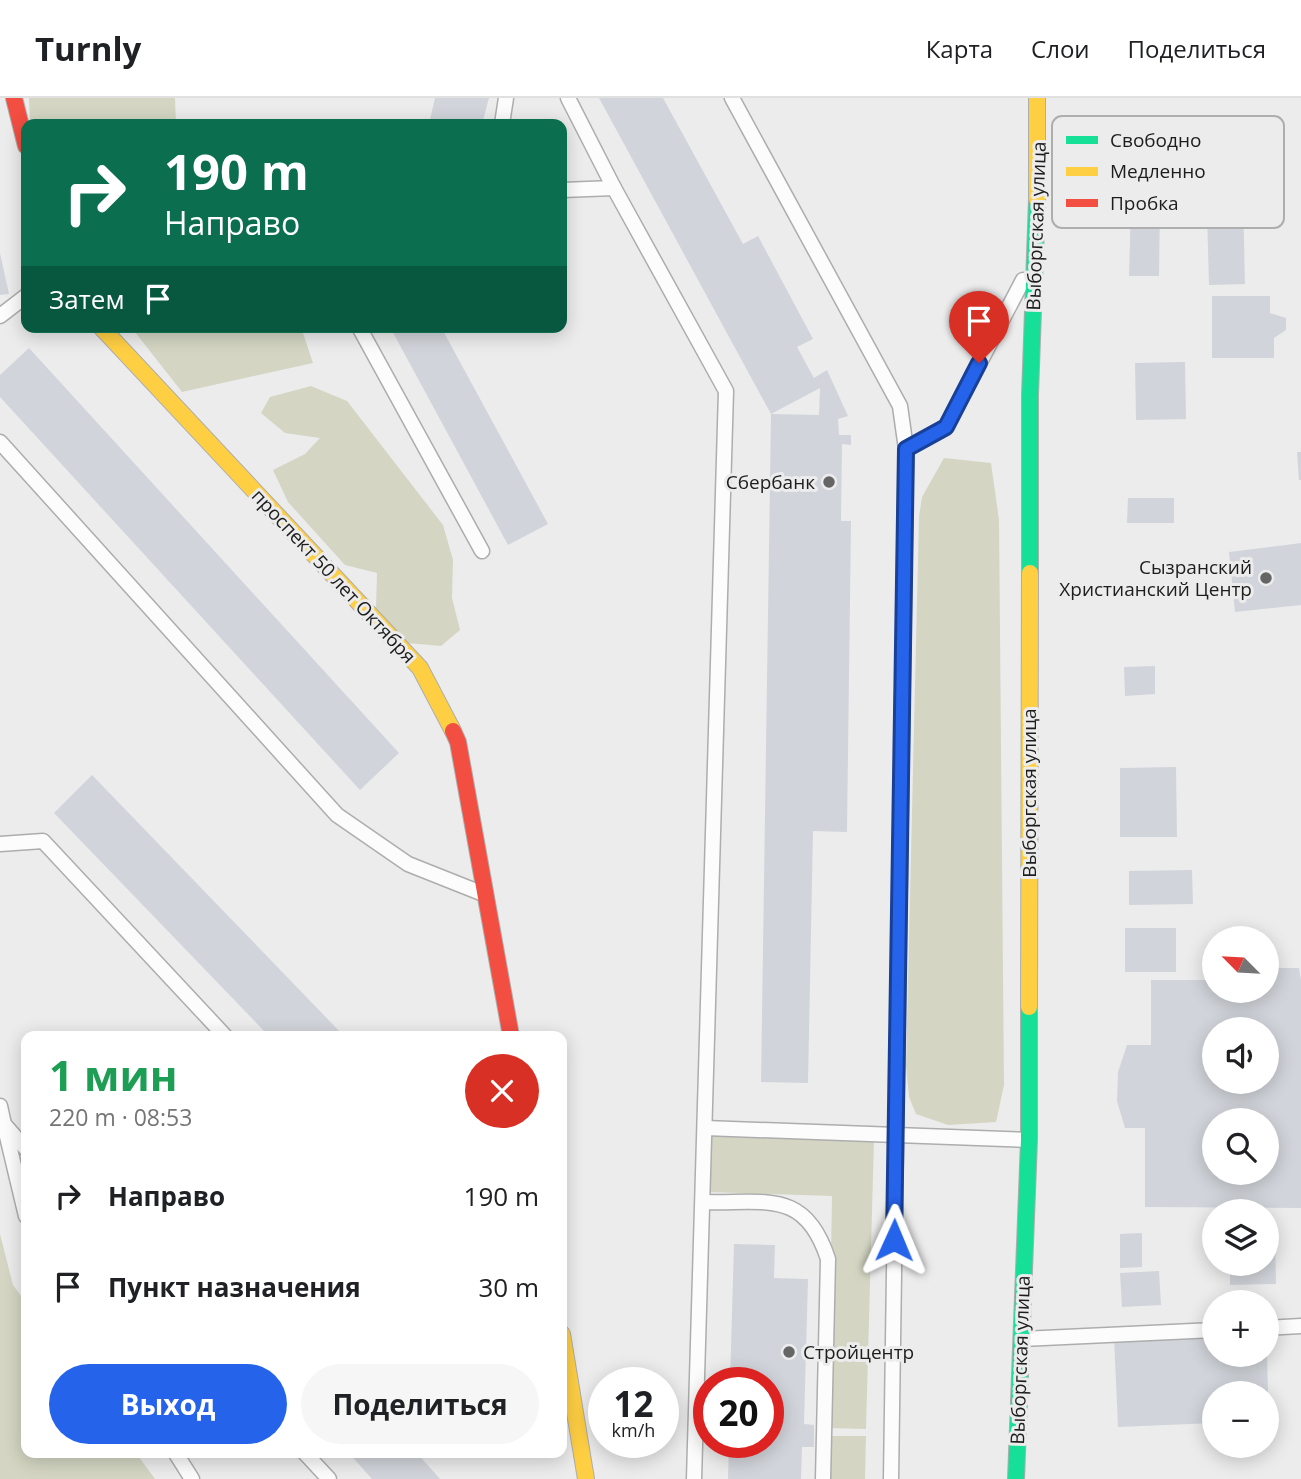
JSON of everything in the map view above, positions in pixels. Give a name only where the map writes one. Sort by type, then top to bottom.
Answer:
[{"type":"main road","points":[[14,98],[21,126]]},
{"type":"main road","name":"Выборгская улица","points":[[1016,1479],[1028,1140],[1030,395],[1037,254],[1040,101]]},
{"type":"main road","name":"проспект 50 лет Октября","points":[[107,333],[420,668],[458,741],[510,1031]]},
{"type":"main road","points":[[567,1364],[586,1479]]},
{"type":"lane","points":[[503,119],[506,98]]},
{"type":"lane","points":[[568,98],[614,188],[726,391],[694,1479]]},
{"type":"lane","points":[[732,98],[900,405],[906,449],[891,1479]]},
{"type":"lane","points":[[567,190],[614,188]]},
{"type":"lane","points":[[906,449],[946,427],[1037,254]]},
{"type":"lane","points":[[0,316],[21,300]]},
{"type":"lane","points":[[362,333],[482,551]]},
{"type":"lane","points":[[0,442],[337,814],[408,864],[486,895]]},
{"type":"lane","points":[[0,844],[43,841],[220,1031]]},
{"type":"lane","points":[[0,1106],[21,1195]]},
{"type":"lane","points":[[4,1124],[21,1143]]},
{"type":"lane","points":[[705,1128],[1028,1140]]},
{"type":"lane","points":[[703,1202],[778,1204],[798,1209],[811,1221],[821,1238],[828,1259],[823,1479]]},
{"type":"lane","points":[[1279,1327],[1301,1326]]},
{"type":"lane","points":[[1021,1339],[1202,1331]]},
{"type":"lane","points":[[179,1458],[192,1479]]},
{"type":"lane","points":[[310,1458],[329,1479]]},
{"type":"green space","points":[[29,98],[175,98],[176,119],[30,119]]},
{"type":"green space","points":[[136,333],[303,333],[313,363],[182,392]]},
{"type":"green space","points":[[311,386],[347,401],[443,525],[453,560],[452,598],[460,630],[441,646],[407,643],[376,608],[377,573],[345,565],[288,502],[273,470],[305,454],[320,438],[285,433],[261,413],[270,397]]},
{"type":"green space","points":[[944,458],[991,463],[999,520],[1004,1085],[996,1122],[948,1125],[916,1114],[909,1097],[906,1065],[919,517],[922,497]]},
{"type":"green space","points":[[709,1132],[874,1139],[866,1429],[828,1428],[832,1196],[706,1192]]},
{"type":"green space","points":[[0,1234],[13,1285],[21,1296],[21,1458],[140,1458],[155,1479],[0,1479]]},
{"type":"green space","points":[[828,1436],[866,1436],[865,1479],[827,1479]]},
{"type":"building","points":[[435,98],[489,98],[483,119],[430,119]]},
{"type":"building","points":[[599,98],[663,98],[743,244],[758,236],[813,339],[797,347],[814,378],[827,370],[848,416],[838,419],[839,435],[851,435],[851,445],[842,444],[841,521],[851,521],[847,832],[813,831],[808,1083],[761,1082],[771,414]],"holes":[[[820,388],[819,415],[771,414]]]},
{"type":"building","points":[[1130,228],[1160,228],[1159,276],[1129,276]]},
{"type":"building","points":[[1207,228],[1244,228],[1245,284],[1209,285]]},
{"type":"building","points":[[0,253],[9,294],[0,295]]},
{"type":"building","points":[[1212,296],[1270,296],[1270,313],[1286,318],[1286,330],[1274,338],[1274,358],[1212,358]]},
{"type":"building","points":[[393,333],[444,333],[548,524],[508,545]]},
{"type":"building","points":[[29,348],[399,753],[360,790],[0,397],[0,375]]},
{"type":"building","points":[[1185,362],[1186,419],[1136,420],[1135,363]]},
{"type":"building","points":[[1297,452],[1301,452],[1301,480],[1299,480]]},
{"type":"building","points":[[1128,498],[1174,498],[1174,523],[1127,523]]},
{"type":"building","name":"Сызранский Христианский Центр","points":[[1301,543],[1301,605],[1235,612],[1229,552]]},
{"type":"building","points":[[1155,666],[1155,694],[1125,696],[1124,667]]},
{"type":"building","points":[[1176,767],[1177,837],[1120,837],[1120,768]]},
{"type":"building","points":[[92,775],[339,1031],[264,1031],[54,813]]},
{"type":"building","points":[[1192,870],[1193,904],[1129,905],[1129,871]]},
{"type":"building","points":[[1125,928],[1176,928],[1176,972],[1125,972]]},
{"type":"building","points":[[1279,968],[1299,968],[1301,1208],[1279,1208],[1279,1199],[1202,1199],[1202,1207],[1145,1207],[1145,1128],[1125,1128],[1117,1101],[1118,1072],[1127,1045],[1151,1045],[1151,980],[1202,980],[1202,1003],[1279,1003]]},
{"type":"building","points":[[1142,1233],[1142,1267],[1120,1268],[1120,1234]]},
{"type":"building","points":[[734,1244],[775,1245],[774,1278],[808,1279],[804,1424],[814,1425],[814,1447],[802,1447],[801,1479],[728,1479],[729,1458],[784,1458],[784,1367],[730,1367]]},
{"type":"building","points":[[1159,1271],[1161,1305],[1122,1307],[1120,1273]]},
{"type":"building","points":[[1230,1276],[1276,1276],[1276,1284],[1230,1285]]},
{"type":"building","points":[[1202,1333],[1202,1367],[1267,1367],[1268,1381],[1202,1381],[1202,1424],[1118,1427],[1114,1337]]},
{"type":"building","points":[[353,1458],[421,1458],[440,1479],[372,1479]]},
{"type":"traffic: fast","points":[[1030,573],[1030,395],[1037,199]]},
{"type":"traffic: fast","points":[[1016,1479],[1029,1140],[1029,1007]]},
{"type":"traffic: slow","points":[[1037,98],[1037,199]]},
{"type":"traffic: slow","points":[[107,333],[420,668],[453,731]]},
{"type":"traffic: slow","points":[[1029,1007],[1030,573]]},
{"type":"traffic: slow","points":[[567,1364],[586,1479]]},
{"type":"traffic: jam","points":[[14,98],[21,126]]},
{"type":"traffic: jam","points":[[453,731],[458,742],[510,1031]]},
{"type":"place","name":"Сбербанк","points":[[829,482]]},
{"type":"place","name":"Сызранский Христианский Центр","points":[[1266,578]]},
{"type":"place","name":"Стройцентр","points":[[789,1352]]},
{"type":"route","points":[[894,1240],[906,449],[946,427],[979,363]]}]
